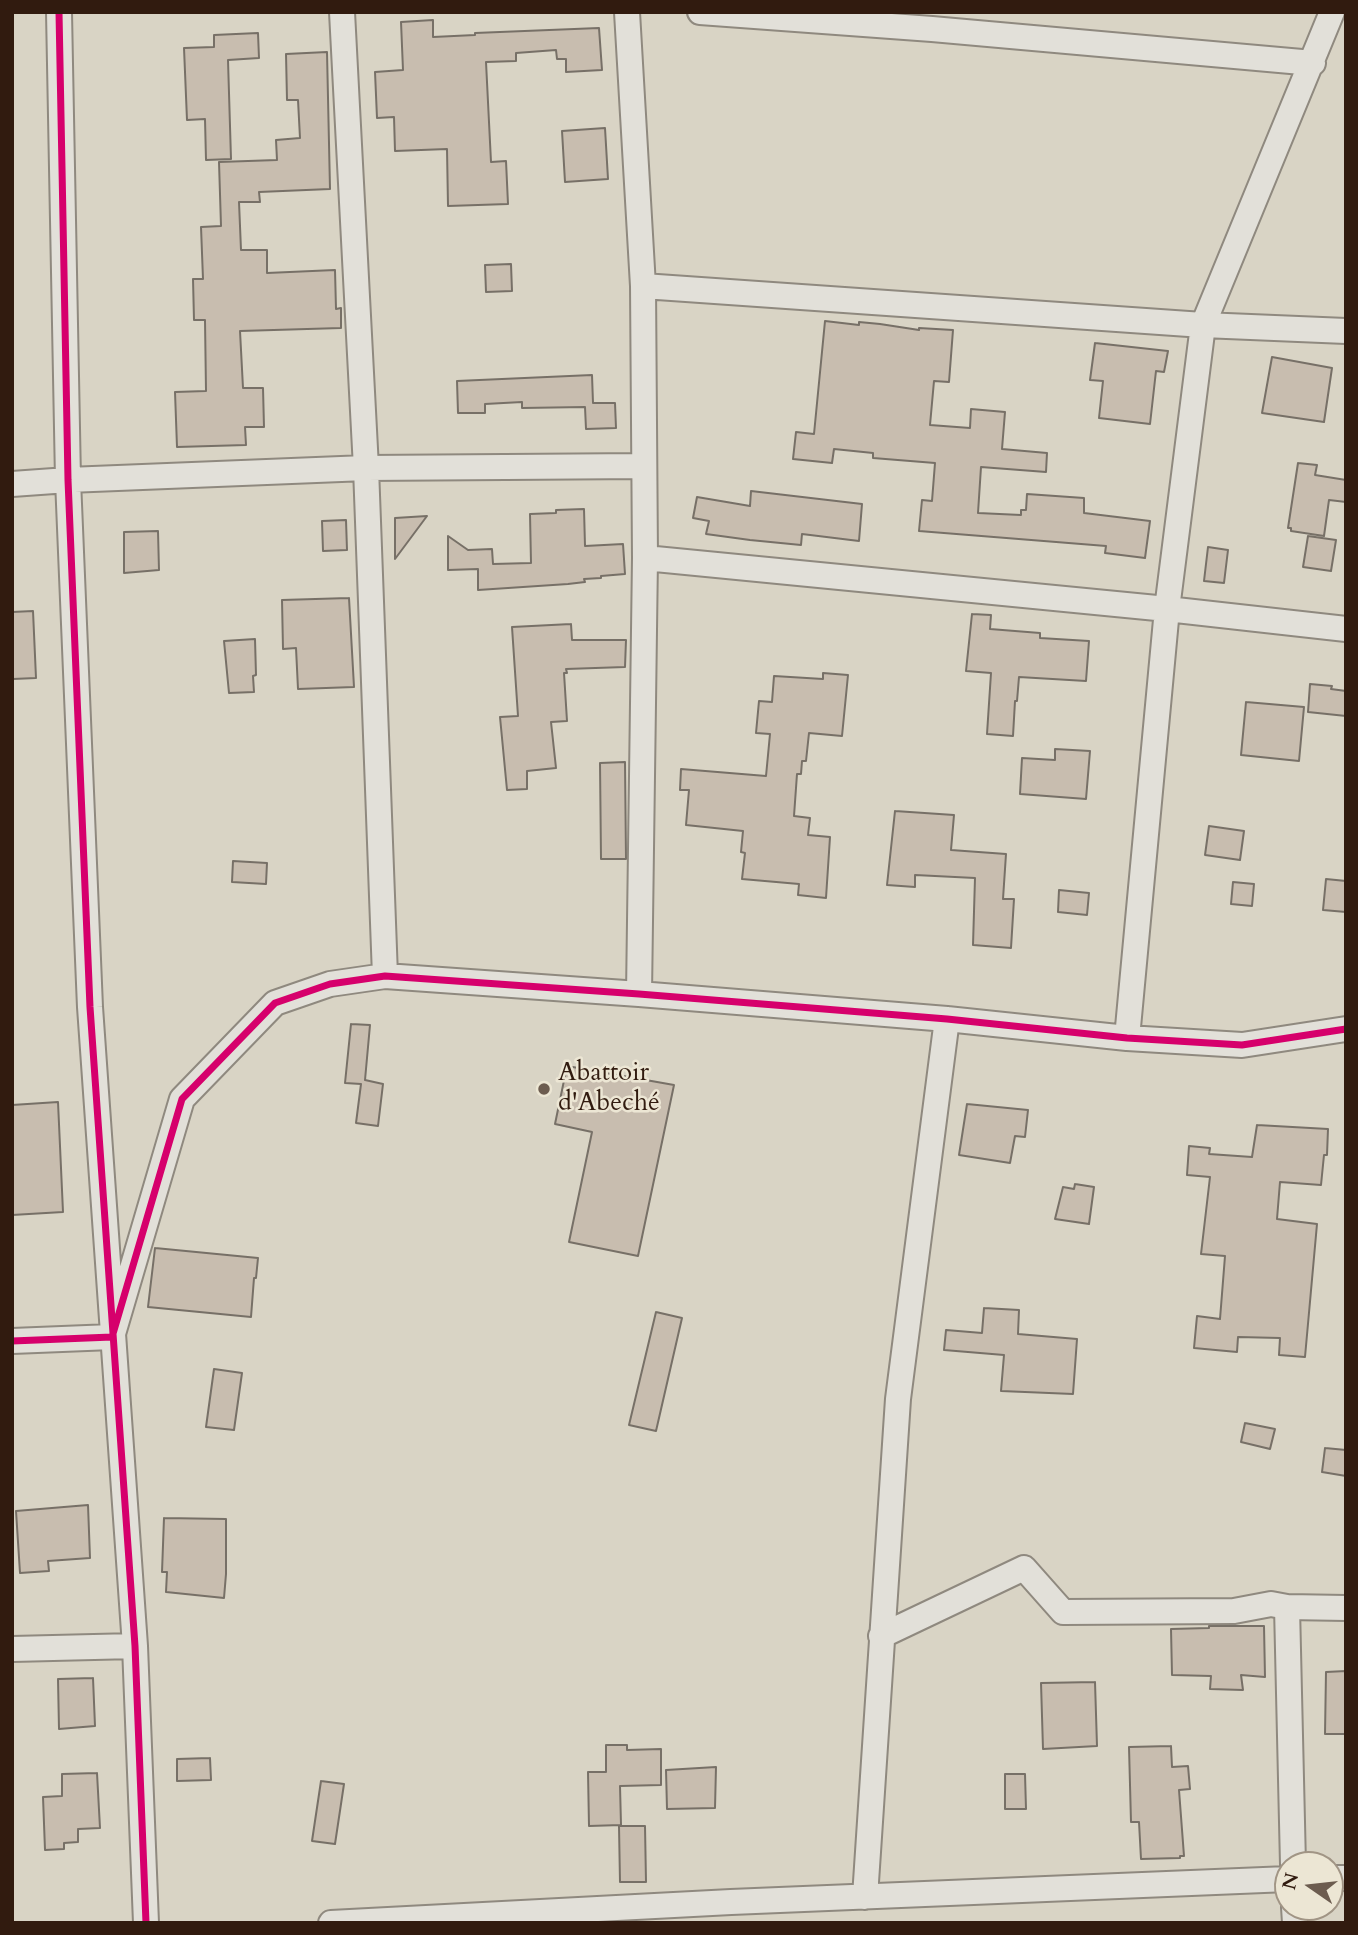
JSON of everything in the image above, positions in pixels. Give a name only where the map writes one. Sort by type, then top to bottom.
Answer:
[{"type":"street","points":[[59,12],[68,480],[90,1007],[135,1646],[146,1923]]},
{"type":"street","points":[[342,12],[366,468],[385,976]]},
{"type":"street","points":[[627,12],[643,286],[645,558],[639,994]]},
{"type":"street","points":[[699,12],[932,29],[1313,63]]},
{"type":"street","points":[[1127,1038],[1167,609],[1203,325],[1332,12]]},
{"type":"street","points":[[643,286],[1203,325],[1346,331]]},
{"type":"street","points":[[12,484],[366,468],[644,466]]},
{"type":"street","points":[[645,558],[1346,629]]},
{"type":"street","points":[[113,1337],[182,1099],[275,1003],[330,984],[385,976],[639,994],[947,1019],[1127,1038],[1242,1045],[1346,1029]]},
{"type":"street","points":[[865,1897],[898,1399],[947,1019]]},
{"type":"street","points":[[12,1341],[113,1337]]},
{"type":"street","points":[[881,1636],[1024,1568],[1063,1612],[1234,1611],[1271,1604],[1287,1607],[1346,1608]]},
{"type":"street","points":[[1287,1607],[1293,1851]]},
{"type":"street","points":[[12,1649],[135,1646]]},
{"type":"street","points":[[331,1923],[731,1912],[865,1897],[1274,1880]]},
{"type":"building","points":[[433,20],[433,37],[599,28],[602,70],[566,72],[566,59],[557,59],[556,50],[516,53],[516,61],[486,62],[491,162],[506,161],[508,204],[448,206],[447,149],[395,151],[394,117],[377,118],[375,72],[403,70],[401,22]]},
{"type":"building","points":[[258,33],[259,58],[228,60],[231,159],[206,160],[205,119],[187,120],[184,48],[214,47],[214,35]]},
{"type":"building","points":[[327,52],[330,189],[259,192],[260,202],[239,202],[241,250],[267,250],[267,273],[335,270],[336,309],[341,308],[341,328],[240,331],[243,388],[263,388],[264,427],[245,427],[246,445],[177,447],[175,392],[206,391],[205,320],[194,320],[193,279],[203,279],[201,227],[221,226],[219,162],[277,160],[276,140],[300,138],[298,100],[287,100],[286,54]]},
{"type":"building","points":[[605,128],[608,179],[565,182],[562,131]]},
{"type":"building","points":[[511,264],[512,291],[486,292],[485,265]]},
{"type":"building","points":[[825,321],[859,325],[859,322],[880,324],[919,330],[953,330],[949,382],[934,381],[930,425],[970,428],[971,409],[1005,412],[1002,449],[1047,453],[1046,472],[981,467],[978,513],[1021,515],[1021,510],[1026,510],[1027,494],[1084,498],[1084,513],[1150,521],[1145,558],[1105,553],[1106,546],[919,531],[922,500],[932,501],[935,463],[873,458],[873,453],[834,449],[832,463],[793,459],[796,432],[814,434]]},
{"type":"building","points":[[1095,343],[1168,351],[1164,372],[1156,371],[1150,424],[1099,418],[1103,381],[1090,380]]},
{"type":"building","points":[[1272,357],[1332,368],[1324,422],[1262,413]]},
{"type":"building","points":[[592,375],[593,403],[615,403],[616,428],[586,429],[585,407],[522,408],[522,402],[485,404],[485,413],[458,413],[457,381]]},
{"type":"building","points":[[1298,463],[1317,465],[1315,475],[1346,480],[1346,502],[1329,500],[1324,536],[1291,531],[1291,528],[1288,528]]},
{"type":"building","points":[[751,491],[862,504],[859,541],[802,534],[801,545],[706,534],[709,521],[693,518],[697,497],[750,506]]},
{"type":"building","points":[[584,509],[585,546],[623,544],[625,574],[601,576],[568,584],[478,590],[478,569],[448,570],[448,536],[468,550],[492,549],[493,564],[531,563],[530,514]]},
{"type":"building","points":[[427,516],[395,559],[395,518]]},
{"type":"building","points":[[346,520],[347,550],[323,551],[322,521]]},
{"type":"building","points":[[158,531],[159,570],[124,573],[124,532]]},
{"type":"building","points":[[1308,536],[1336,540],[1331,571],[1303,567]]},
{"type":"building","points":[[1208,547],[1228,550],[1224,583],[1204,581]]},
{"type":"building","points":[[349,598],[354,687],[298,689],[296,648],[283,649],[282,600]]},
{"type":"building","points":[[33,611],[36,678],[13,679],[12,612]]},
{"type":"building","points":[[972,614],[991,615],[990,629],[1040,633],[1040,638],[1089,641],[1086,681],[1019,677],[1013,736],[987,734],[991,673],[966,671]]},
{"type":"building","points":[[571,624],[572,640],[626,640],[625,667],[566,669],[567,721],[551,722],[556,768],[527,771],[527,789],[507,790],[500,717],[518,716],[512,627]]},
{"type":"building","points":[[255,639],[254,692],[229,693],[224,641]]},
{"type":"building","points":[[823,673],[848,675],[842,736],[809,733],[806,761],[802,761],[801,774],[797,774],[794,816],[810,818],[808,835],[830,837],[826,898],[798,895],[799,884],[742,879],[745,853],[741,852],[743,831],[686,825],[689,790],[680,790],[681,769],[766,776],[770,734],[756,733],[759,701],[772,702],[774,676],[823,679]]},
{"type":"building","points":[[1310,684],[1332,686],[1331,689],[1346,691],[1346,716],[1308,712]]},
{"type":"building","points":[[1246,702],[1304,707],[1299,761],[1241,755]]},
{"type":"building","points":[[1055,749],[1090,751],[1086,799],[1020,794],[1022,758],[1055,760]]},
{"type":"building","points":[[625,762],[626,859],[601,859],[600,763]]},
{"type":"building","points":[[895,811],[954,815],[951,850],[1006,854],[1003,899],[1014,899],[1011,948],[973,945],[975,878],[915,875],[915,887],[887,885]]},
{"type":"building","points":[[1209,826],[1244,831],[1240,860],[1205,855]]},
{"type":"building","points":[[233,861],[267,863],[266,884],[232,882]]},
{"type":"building","points":[[1326,879],[1346,881],[1346,912],[1323,910]]},
{"type":"building","points":[[1233,882],[1254,884],[1252,906],[1231,904]]},
{"type":"building","points":[[1059,890],[1089,893],[1087,915],[1058,912]]},
{"type":"building","points":[[351,1024],[370,1025],[365,1080],[383,1084],[378,1126],[356,1123],[361,1084],[345,1083]]},
{"type":"building","points":[[567,1066],[674,1085],[638,1256],[569,1242],[592,1132],[555,1124]]},
{"type":"building","points":[[58,1102],[63,1212],[12,1215],[12,1105]]},
{"type":"building","points":[[967,1104],[1028,1110],[1025,1137],[1015,1136],[1010,1163],[959,1155]]},
{"type":"building","points":[[1257,1125],[1328,1129],[1327,1155],[1324,1155],[1321,1185],[1280,1182],[1277,1219],[1317,1224],[1305,1357],[1279,1355],[1280,1338],[1238,1337],[1237,1352],[1194,1348],[1197,1316],[1220,1319],[1225,1256],[1201,1254],[1210,1177],[1187,1175],[1189,1146],[1210,1148],[1209,1154],[1252,1157]]},
{"type":"building","points":[[1075,1184],[1094,1187],[1089,1224],[1055,1219],[1063,1187],[1074,1189]]},
{"type":"building","points":[[155,1248],[258,1258],[251,1317],[148,1307]]},
{"type":"building","points":[[984,1308],[1019,1310],[1018,1334],[1077,1339],[1073,1394],[1001,1391],[1004,1355],[944,1350],[946,1330],[982,1333]]},
{"type":"building","points":[[656,1312],[682,1318],[656,1431],[629,1425]]},
{"type":"building","points":[[214,1369],[242,1373],[234,1430],[206,1427]]},
{"type":"building","points":[[1245,1423],[1275,1429],[1270,1449],[1241,1442]]},
{"type":"building","points":[[1325,1448],[1346,1450],[1346,1476],[1322,1472]]},
{"type":"building","points":[[88,1505],[90,1558],[48,1561],[49,1571],[20,1573],[16,1511]]},
{"type":"building","points":[[164,1518],[226,1519],[224,1598],[166,1592],[167,1572],[162,1572]]},
{"type":"building","points":[[1264,1626],[1265,1677],[1241,1675],[1243,1690],[1210,1689],[1211,1676],[1172,1675],[1171,1629]]},
{"type":"building","points":[[1346,1671],[1346,1734],[1325,1734],[1326,1672]]},
{"type":"building","points":[[93,1678],[95,1726],[59,1729],[58,1679]]},
{"type":"building","points":[[1095,1682],[1097,1746],[1043,1749],[1041,1683]]},
{"type":"building","points":[[606,1745],[627,1745],[627,1750],[661,1749],[661,1785],[620,1786],[621,1825],[589,1826],[588,1772],[606,1772]]},
{"type":"building","points":[[1171,1746],[1172,1767],[1188,1766],[1190,1789],[1179,1790],[1184,1856],[1141,1859],[1139,1822],[1131,1822],[1129,1747]]},
{"type":"building","points":[[210,1758],[211,1780],[177,1781],[177,1759]]},
{"type":"building","points":[[716,1767],[715,1808],[667,1809],[666,1770]]},
{"type":"building","points":[[97,1773],[100,1828],[78,1829],[78,1842],[64,1843],[64,1849],[45,1850],[43,1797],[62,1796],[62,1774]]},
{"type":"building","points":[[1005,1774],[1025,1774],[1026,1809],[1005,1809]]},
{"type":"building","points":[[321,1781],[344,1784],[335,1844],[312,1841]]},
{"type":"building","points":[[619,1826],[645,1826],[646,1882],[620,1882]]},
{"type":"cycle path","points":[[59,12],[68,480],[90,1007],[135,1646],[146,1923]]},
{"type":"cycle path","points":[[12,1341],[112,1337],[182,1099],[275,1003],[330,984],[385,976],[639,994],[947,1019],[1127,1038],[1242,1045],[1346,1029]]},
{"type":"place","name":"Abattoir d'Abeché","points":[[544,1089]]}]
